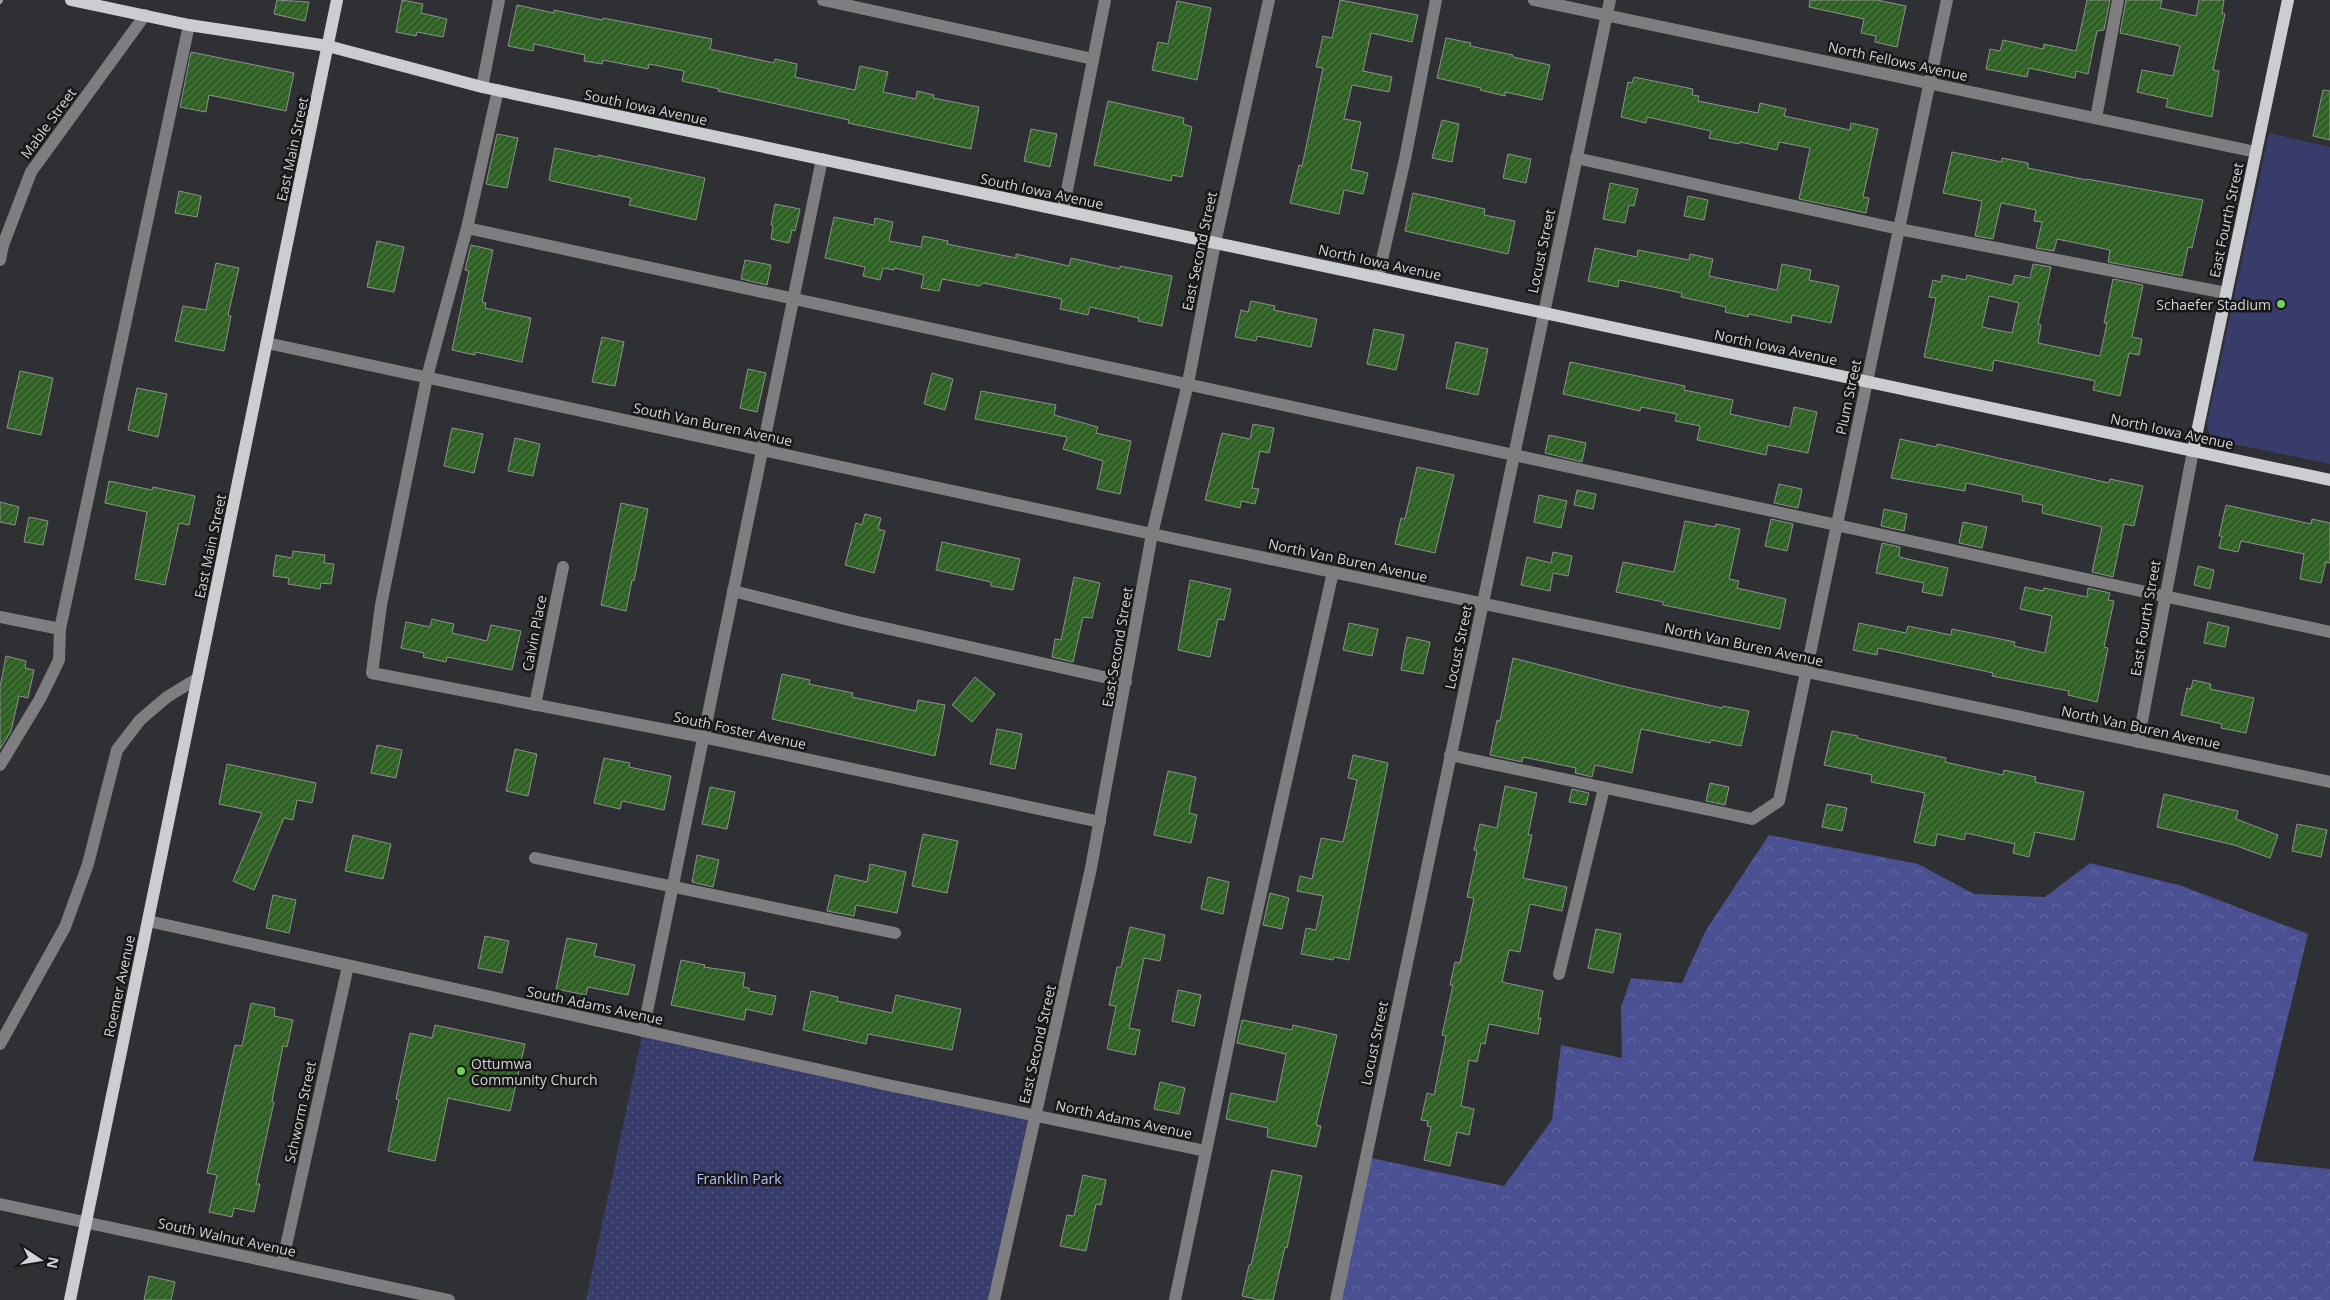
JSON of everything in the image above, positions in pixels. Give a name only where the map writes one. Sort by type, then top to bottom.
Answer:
[{"type":"main road","name":"South Iowa Avenue","points":[[71,0],[189,25],[328,46],[482,87],[1215,243]]},
{"type":"main road","name":"East Main Street","points":[[198,678],[337,0]]},
{"type":"main road","name":"East Fourth Street","points":[[2192,451],[2288,0]]},
{"type":"main road","name":"North Iowa Avenue","points":[[1215,243],[2330,480]]},
{"type":"main road","name":"Roemer Avenue","points":[[70,1300],[198,678]]},
{"type":"street","points":[[482,87],[499,0]]},
{"type":"street","points":[[824,0],[1093,59]]},
{"type":"street","points":[[1063,210],[1105,0]]},
{"type":"street","name":"East Second Street","points":[[994,1300],[1100,822],[1152,534],[1188,383],[1215,243],[1268,0]]},
{"type":"street","points":[[1378,277],[1405,159],[1436,0]]},
{"type":"street","name":"North Fellows Avenue","points":[[1534,0],[2256,152]]},
{"type":"street","name":"Locust Street","points":[[1336,1300],[1610,0]]},
{"type":"street","name":"Plum Street","points":[[1604,788],[1752,819],[1779,801],[1947,0]]},
{"type":"street","points":[[2096,118],[2118,0]]},
{"type":"street","name":"Mable Street","points":[[0,260],[3,245],[31,172],[145,15]]},
{"type":"street","points":[[0,765],[40,699],[59,660],[60,629],[189,25]]},
{"type":"street","points":[[427,377],[467,228],[498,90]]},
{"type":"street","points":[[1576,158],[1899,229],[2226,293]]},
{"type":"street","points":[[642,1031],[822,159]]},
{"type":"street","points":[[467,228],[2330,632]]},
{"type":"street","name":"South Van Buren Avenue","points":[[267,343],[1152,534]]},
{"type":"street","name":"South Foster Avenue","points":[[427,377],[381,605],[372,673],[703,737],[1100,822]]},
{"type":"street","name":"East Fourth Street","points":[[2138,742],[2192,451]]},
{"type":"street","name":"North Van Buren Avenue","points":[[1152,534],[2330,782]]},
{"type":"street","name":"Calvin Place","points":[[535,705],[563,567]]},
{"type":"street","points":[[1175,1300],[1244,969],[1334,572]]},
{"type":"street","points":[[733,590],[849,620],[1126,682]]},
{"type":"street","points":[[0,617],[60,629]]},
{"type":"street","points":[[0,1044],[65,927],[88,864],[117,750],[140,720],[167,697],[198,678]]},
{"type":"street","points":[[1450,755],[1604,788],[1559,974]]},
{"type":"street","points":[[535,858],[895,933]]},
{"type":"street","name":"South Adams Avenue","points":[[148,921],[1036,1116]]},
{"type":"street","name":"Schworm Street","points":[[282,1264],[348,966]]},
{"type":"street","name":"North Adams Avenue","points":[[1036,1116],[1206,1151]]},
{"type":"street","name":"South Walnut Avenue","points":[[0,1204],[449,1300]]},
{"type":"green space","name":"Schaefer Stadium","points":[[2269,133],[2330,147],[2330,464],[2219,441],[2210,436],[2207,424]]},
{"type":"green space","points":[[1769,835],[1918,864],[1974,894],[2045,897],[2090,863],[2182,886],[2308,934],[2253,1161],[2330,1169],[2330,1300],[1336,1300],[1366,1157],[1504,1186],[1552,1120],[1561,1045],[1622,1058],[1621,1007],[1631,978],[1682,983],[1706,930]]},
{"type":"green space","name":"Franklin Park","points":[[643,1031],[1036,1116],[994,1300],[586,1300]]},
{"type":"building","points":[[277,0],[309,2],[305,21],[274,14]]},
{"type":"building","points":[[402,0],[423,4],[421,13],[447,19],[443,37],[417,32],[416,36],[396,32]]},
{"type":"building","points":[[1340,0],[1418,15],[1412,42],[1371,33],[1363,71],[1392,77],[1389,92],[1352,85],[1344,119],[1361,122],[1351,169],[1368,173],[1363,194],[1344,190],[1339,214],[1290,203],[1299,165],[1302,166],[1323,68],[1316,67],[1323,36],[1332,38]]},
{"type":"building","points":[[1810,0],[1877,0],[1906,6],[1897,47],[1875,42],[1876,36],[1861,33],[1864,19],[1809,7]]},
{"type":"building","points":[[2087,0],[2110,0],[2104,30],[2097,31],[2088,74],[2076,71],[2075,78],[2029,68],[2027,77],[1986,69],[1990,49],[2000,51],[2003,40],[2043,49],[2044,44],[2076,51]]},
{"type":"building","points":[[2126,0],[2162,0],[2160,8],[2196,16],[2199,0],[2224,0],[2222,13],[2225,14],[2213,70],[2219,71],[2212,117],[2166,107],[2168,99],[2137,92],[2142,70],[2173,76],[2180,46],[2120,33]]},
{"type":"building","points":[[1177,1],[1211,8],[1197,80],[1152,70],[1158,42],[1168,44]]},
{"type":"building","points":[[517,5],[554,13],[554,10],[602,20],[603,18],[712,39],[710,49],[774,63],[775,59],[797,64],[795,77],[855,90],[860,66],[888,72],[883,92],[916,99],[917,91],[934,95],[933,98],[979,107],[971,149],[848,123],[849,120],[718,91],[719,89],[682,81],[684,71],[649,64],[648,69],[603,60],[602,64],[584,61],[585,55],[534,44],[533,51],[508,46]]},
{"type":"building","points":[[1446,38],[1471,43],[1470,46],[1550,65],[1542,100],[1505,92],[1505,96],[1480,90],[1481,88],[1437,78]]},
{"type":"building","points":[[191,52],[294,73],[286,111],[209,95],[206,112],[180,107]]},
{"type":"building","points":[[1634,77],[1693,89],[1692,95],[1699,96],[1698,101],[1758,113],[1760,103],[1786,109],[1784,116],[1850,130],[1851,123],[1878,129],[1863,197],[1869,198],[1866,213],[1799,199],[1810,148],[1779,142],[1777,150],[1740,142],[1739,144],[1709,138],[1711,131],[1647,117],[1646,123],[1621,117],[1628,82],[1632,83]]},
{"type":"building","points":[[2323,90],[2330,91],[2330,140],[2313,136]]},
{"type":"building","points":[[1108,101],[1184,118],[1183,124],[1192,127],[1182,177],[1172,175],[1171,181],[1094,165]]},
{"type":"building","points":[[1442,120],[1459,124],[1452,162],[1432,158]]},
{"type":"building","points":[[1031,129],[1057,134],[1050,167],[1024,161]]},
{"type":"building","points":[[497,134],[518,138],[507,188],[486,184]]},
{"type":"building","points":[[555,148],[598,157],[598,155],[705,178],[696,220],[629,205],[631,198],[549,180]]},
{"type":"building","points":[[1952,152],[2002,162],[2002,158],[2028,163],[2028,168],[2203,200],[2192,248],[2188,247],[2182,276],[2108,262],[2110,250],[2057,239],[2054,251],[2036,248],[2042,222],[2034,221],[2036,210],[2001,203],[1993,239],[1975,236],[1982,201],[1943,193]]},
{"type":"building","points":[[1508,154],[1531,159],[1526,183],[1503,178]]},
{"type":"building","points":[[1610,183],[1638,189],[1634,206],[1629,205],[1625,223],[1603,219]]},
{"type":"building","points":[[179,191],[201,196],[197,217],[175,213]]},
{"type":"building","points":[[1413,193],[1485,209],[1484,215],[1515,221],[1508,254],[1405,231]]},
{"type":"building","points":[[1688,196],[1708,200],[1704,220],[1684,216]]},
{"type":"building","points":[[775,204],[800,209],[795,231],[792,230],[789,243],[771,239],[773,226],[771,225]]},
{"type":"building","points":[[834,217],[874,225],[875,218],[893,222],[889,241],[921,247],[923,236],[948,241],[947,244],[1016,258],[1016,254],[1069,266],[1071,258],[1120,269],[1120,266],[1172,276],[1162,326],[1138,321],[1139,318],[1090,307],[1088,315],[1060,309],[1062,299],[983,283],[979,286],[942,279],[939,291],[921,288],[924,275],[894,268],[894,270],[883,268],[880,280],[863,276],[865,267],[825,258]]},
{"type":"building","points":[[377,241],[404,247],[394,292],[367,287]]},
{"type":"building","points":[[471,245],[493,250],[482,302],[486,303],[485,308],[531,318],[522,362],[475,352],[475,355],[452,350],[469,271],[465,270]]},
{"type":"building","points":[[1595,248],[1637,257],[1638,250],[1689,260],[1690,254],[1713,259],[1709,276],[1777,290],[1782,264],[1811,270],[1809,280],[1839,286],[1831,323],[1792,315],[1791,323],[1749,314],[1748,317],[1725,312],[1726,307],[1681,297],[1682,293],[1619,280],[1618,287],[1588,281]]},
{"type":"building","points":[[745,260],[771,265],[767,285],[741,279]]},
{"type":"building","points":[[216,263],[239,268],[228,315],[231,316],[224,351],[175,341],[183,306],[206,310]]},
{"type":"building","points":[[2033,264],[2051,267],[2038,324],[2041,325],[2038,343],[2100,356],[2107,323],[2104,323],[2113,279],[2143,285],[2132,337],[2142,339],[2139,355],[2129,353],[2120,396],[2093,390],[2095,381],[1994,360],[1992,371],[1924,357],[1936,298],[1929,297],[1933,280],[1941,282],[1942,275],[1966,280],[1967,275],[2012,285],[2015,275],[2030,278]],"holes":[[[1989,296],[2019,303],[2012,333],[1982,327]]]},
{"type":"building","points":[[1251,301],[1275,306],[1274,310],[1317,319],[1311,347],[1257,336],[1256,341],[1235,337],[1241,310],[1248,312]]},
{"type":"building","points":[[1374,329],[1404,335],[1396,370],[1367,364]]},
{"type":"building","points":[[602,337],[624,342],[615,386],[592,382]]},
{"type":"building","points":[[1456,342],[1488,349],[1478,395],[1446,388]]},
{"type":"building","points":[[1570,362],[1685,386],[1684,390],[1733,400],[1730,414],[1790,427],[1794,407],[1817,412],[1808,453],[1768,445],[1766,455],[1697,440],[1700,426],[1675,421],[1677,414],[1641,407],[1640,411],[1563,394]]},
{"type":"building","points":[[748,369],[766,373],[757,412],[740,408]]},
{"type":"building","points":[[20,371],[53,378],[41,435],[7,428]]},
{"type":"building","points":[[932,373],[953,379],[945,410],[924,404]]},
{"type":"building","points":[[137,388],[167,394],[158,437],[128,430]]},
{"type":"building","points":[[981,391],[1056,405],[1054,415],[1098,427],[1096,433],[1131,441],[1120,494],[1097,489],[1103,461],[1063,449],[1067,437],[975,419]]},
{"type":"building","points":[[1253,424],[1274,428],[1269,453],[1260,451],[1252,488],[1259,489],[1255,504],[1241,501],[1240,508],[1205,500],[1222,433],[1250,439]]},
{"type":"building","points":[[452,428],[483,434],[474,473],[444,466]]},
{"type":"building","points":[[1549,435],[1586,443],[1582,462],[1545,453]]},
{"type":"building","points":[[515,438],[540,444],[533,476],[508,471]]},
{"type":"building","points":[[1900,439],[1936,447],[1937,444],[2109,483],[2110,479],[2143,486],[2134,526],[2124,524],[2113,577],[2092,572],[2102,527],[2042,513],[2043,505],[2022,501],[2023,495],[1966,483],[1965,491],[1891,478]]},
{"type":"building","points":[[1417,467],[1454,475],[1435,553],[1395,544],[1401,518],[1405,519]]},
{"type":"building","points":[[109,481],[152,490],[153,487],[195,496],[189,525],[179,523],[165,585],[135,579],[147,512],[105,503]]},
{"type":"building","points":[[1779,484],[1802,489],[1798,508],[1774,503]]},
{"type":"building","points":[[1577,490],[1596,494],[1593,509],[1574,505]]},
{"type":"building","points":[[1539,495],[1567,501],[1561,528],[1534,522]]},
{"type":"building","points":[[0,502],[19,507],[15,525],[0,522]]},
{"type":"building","points":[[621,503],[648,509],[626,611],[601,605]]},
{"type":"building","points":[[2226,505],[2311,524],[2312,519],[2330,523],[2330,563],[2326,562],[2321,583],[2300,579],[2304,554],[2241,541],[2238,552],[2219,548],[2222,536],[2219,536]]},
{"type":"building","points":[[1884,509],[1907,514],[1904,531],[1881,526]]},
{"type":"building","points":[[865,514],[881,518],[878,529],[885,531],[874,573],[845,565],[856,523],[862,525]]},
{"type":"building","points":[[29,517],[48,521],[43,545],[24,542]]},
{"type":"building","points":[[1771,519],[1793,524],[1787,551],[1765,546]]},
{"type":"building","points":[[1685,521],[1715,527],[1716,524],[1740,529],[1729,579],[1739,581],[1737,588],[1786,599],[1780,629],[1663,605],[1663,602],[1616,592],[1623,562],[1674,572]]},
{"type":"building","points":[[1963,522],[1987,527],[1982,548],[1959,543]]},
{"type":"building","points":[[942,542],[1020,559],[1013,590],[991,586],[991,582],[936,570]]},
{"type":"building","points":[[1882,543],[1900,547],[1899,556],[1903,558],[1948,568],[1942,596],[1922,592],[1924,583],[1876,573]]},
{"type":"building","points":[[293,551],[325,555],[324,563],[334,564],[331,584],[321,583],[320,589],[288,584],[289,578],[273,576],[276,555],[292,558]]},
{"type":"building","points":[[1553,552],[1572,556],[1568,576],[1553,573],[1550,591],[1521,585],[1527,557],[1551,563]]},
{"type":"building","points":[[2198,566],[2214,570],[2210,589],[2194,585]]},
{"type":"building","points":[[1074,577],[1100,583],[1092,618],[1083,617],[1073,662],[1052,657],[1055,639],[1061,640]]},
{"type":"building","points":[[1190,580],[1231,589],[1224,620],[1218,619],[1210,657],[1178,650]]},
{"type":"building","points":[[2025,587],[2043,591],[2044,588],[2087,597],[2088,588],[2110,593],[2108,600],[2114,601],[2104,647],[2108,648],[2097,702],[2068,695],[2069,691],[1992,676],[1993,673],[1878,648],[1877,655],[1853,650],[1859,623],[1906,633],[1908,626],[1951,635],[1952,629],[2015,642],[2014,646],[2045,653],[2052,616],[2020,609]]},
{"type":"building","points":[[432,619],[454,624],[452,633],[487,641],[491,625],[521,631],[512,670],[447,657],[446,662],[423,657],[424,653],[401,648],[406,622],[430,627]]},
{"type":"building","points":[[2208,622],[2229,627],[2225,647],[2204,643]]},
{"type":"building","points":[[1349,623],[1378,629],[1372,656],[1343,650]]},
{"type":"building","points":[[1407,637],[1430,642],[1423,674],[1401,670]]},
{"type":"building","points":[[6,656],[26,661],[25,668],[34,670],[28,698],[19,696],[11,731],[0,749],[0,687]]},
{"type":"building","points":[[1513,658],[1622,686],[1722,708],[1723,706],[1749,711],[1741,746],[1711,740],[1710,743],[1641,729],[1632,773],[1595,765],[1592,777],[1575,773],[1576,768],[1523,757],[1522,762],[1490,755],[1497,720],[1500,721]]},
{"type":"building","points":[[782,674],[810,680],[809,684],[853,693],[852,697],[916,711],[918,700],[945,705],[935,756],[772,719]]},
{"type":"building","points":[[975,677],[995,694],[972,722],[952,705]]},
{"type":"building","points":[[2193,680],[2211,684],[2210,689],[2254,698],[2246,733],[2221,728],[2222,724],[2181,715],[2187,688],[2191,689]]},
{"type":"building","points":[[997,729],[1022,734],[1015,769],[990,764]]},
{"type":"building","points":[[1832,731],[1946,758],[1945,762],[2003,775],[2004,770],[2036,777],[2035,782],[2084,792],[2074,840],[2035,832],[2029,857],[2013,853],[2015,844],[1966,833],[1964,840],[1937,834],[1935,846],[1914,842],[1925,793],[1871,782],[1872,775],[1824,765]]},
{"type":"building","points":[[377,745],[402,750],[396,778],[371,773]]},
{"type":"building","points":[[515,749],[537,754],[528,796],[506,791]]},
{"type":"building","points":[[1353,755],[1388,763],[1349,960],[1334,957],[1333,960],[1301,954],[1306,928],[1316,930],[1323,896],[1297,891],[1300,876],[1312,879],[1321,838],[1343,842],[1357,780],[1348,778]]},
{"type":"building","points":[[604,758],[630,763],[629,767],[671,776],[664,810],[622,801],[620,809],[594,803]]},
{"type":"building","points":[[227,764],[316,783],[312,803],[297,800],[293,820],[284,818],[254,890],[233,881],[262,813],[219,804]]},
{"type":"building","points":[[1168,771],[1196,777],[1189,813],[1197,815],[1191,843],[1154,835]]},
{"type":"building","points":[[1710,783],[1729,787],[1725,805],[1706,801]]},
{"type":"building","points":[[1505,786],[1537,793],[1528,835],[1532,835],[1523,878],[1567,887],[1562,911],[1530,904],[1520,952],[1509,950],[1502,982],[1543,991],[1538,1018],[1541,1018],[1538,1034],[1489,1024],[1485,1044],[1481,1043],[1477,1062],[1469,1060],[1461,1106],[1474,1109],[1469,1135],[1457,1132],[1450,1166],[1424,1160],[1431,1127],[1427,1126],[1428,1121],[1421,1120],[1427,1093],[1434,1095],[1446,1036],[1442,1035],[1453,985],[1450,985],[1455,962],[1460,963],[1474,898],[1467,897],[1477,851],[1474,850],[1480,824],[1497,828]]},
{"type":"building","points":[[710,787],[735,792],[727,829],[702,824]]},
{"type":"building","points":[[1572,789],[1589,793],[1586,805],[1569,802]]},
{"type":"building","points":[[2164,794],[2238,811],[2236,819],[2278,835],[2270,858],[2234,845],[2157,827]]},
{"type":"building","points":[[1827,804],[1847,808],[1842,831],[1822,827]]},
{"type":"building","points":[[2297,824],[2327,830],[2321,857],[2292,851]]},
{"type":"building","points":[[923,834],[958,841],[947,893],[912,886]]},
{"type":"building","points":[[353,835],[391,844],[383,879],[345,871]]},
{"type":"building","points":[[697,855],[719,860],[713,887],[692,882]]},
{"type":"building","points":[[870,864],[906,872],[897,913],[856,905],[854,916],[827,911],[835,875],[867,882]]},
{"type":"building","points":[[1208,877],[1229,882],[1223,914],[1201,909]]},
{"type":"building","points":[[1270,893],[1289,898],[1282,929],[1263,925]]},
{"type":"building","points":[[273,895],[296,900],[289,933],[266,928]]},
{"type":"building","points":[[1130,927],[1165,935],[1160,961],[1144,958],[1129,1028],[1140,1030],[1135,1055],[1107,1049],[1116,1006],[1109,1005],[1117,967],[1121,967]]},
{"type":"building","points":[[1596,929],[1621,934],[1613,973],[1588,968]]},
{"type":"building","points":[[485,936],[509,941],[502,973],[478,968]]},
{"type":"building","points":[[567,938],[597,944],[594,956],[635,965],[628,995],[588,987],[586,995],[556,989]]},
{"type":"building","points":[[681,960],[705,965],[704,967],[745,973],[743,987],[749,988],[749,991],[776,996],[772,1015],[746,1009],[744,1020],[671,1005]]},
{"type":"building","points":[[1178,990],[1201,995],[1194,1026],[1172,1021]]},
{"type":"building","points":[[811,991],[838,997],[837,1001],[892,1013],[896,995],[961,1009],[952,1050],[868,1034],[866,1044],[803,1030]]},
{"type":"building","points":[[251,1003],[275,1008],[274,1016],[293,1020],[287,1047],[283,1046],[272,1101],[274,1102],[256,1184],[260,1184],[254,1212],[234,1208],[232,1217],[209,1212],[217,1175],[207,1173],[235,1045],[242,1046]]},
{"type":"building","points":[[1242,1020],[1292,1030],[1293,1025],[1337,1035],[1316,1125],[1321,1126],[1316,1147],[1267,1137],[1268,1128],[1226,1119],[1231,1093],[1276,1102],[1286,1054],[1237,1043]]},
{"type":"building","name":"Ottumwa Community Church","points":[[435,1025],[525,1044],[510,1111],[448,1098],[435,1161],[388,1151],[399,1100],[396,1099],[410,1033],[432,1038]]},
{"type":"building","points":[[1160,1082],[1185,1088],[1179,1114],[1154,1109]]},
{"type":"building","points":[[1272,1170],[1302,1176],[1287,1248],[1285,1247],[1273,1300],[1260,1300],[1242,1296],[1249,1265],[1251,1265]]},
{"type":"building","points":[[1083,1175],[1106,1180],[1101,1205],[1096,1204],[1086,1251],[1060,1246],[1067,1215],[1074,1216]]},
{"type":"building","points":[[149,1276],[175,1282],[171,1300],[144,1300]]},
{"type":"place","name":"Schaefer Stadium","points":[[2281,304]]},
{"type":"place","name":"Ottumwa Community Church","points":[[461,1071]]}]
